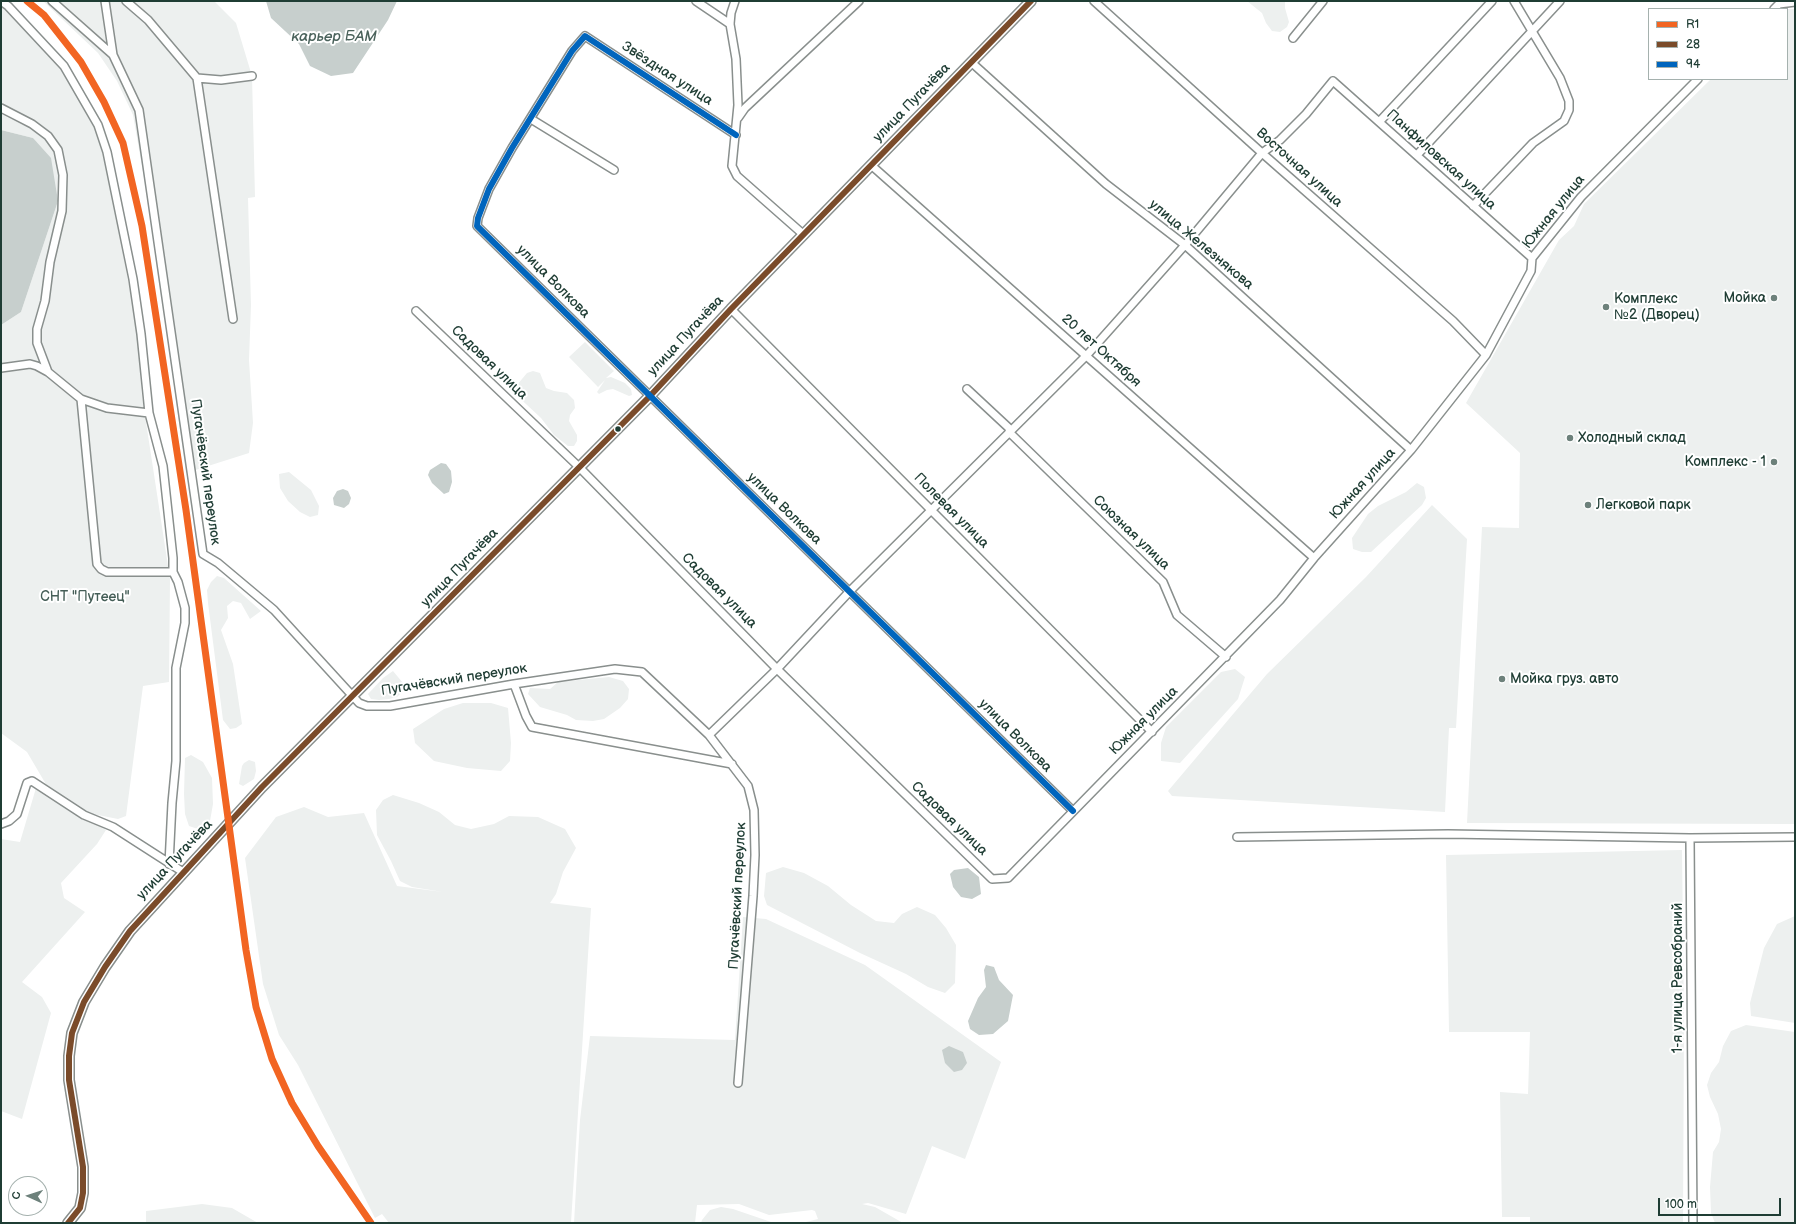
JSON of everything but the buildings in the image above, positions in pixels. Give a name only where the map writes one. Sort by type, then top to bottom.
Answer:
[{"type":"street","points":[[1,1],[8,6],[64,66],[98,125],[107,152],[133,279],[141,334],[149,414],[163,466],[173,558],[173,572],[178,582],[185,608],[185,624],[176,668],[176,761],[169,864]]},
{"type":"street","name":"Пугачёвский переулок","points":[[52,1],[113,55],[139,110],[203,554],[218,563],[274,610],[358,703],[366,706],[390,706],[514,684],[615,669],[642,672],[709,735],[748,786],[754,810],[755,855],[738,1083]]},
{"type":"street","points":[[105,1],[113,55]]},
{"type":"street","points":[[126,1],[148,20],[197,78],[233,319]]},
{"type":"street","points":[[696,1],[730,24]]},
{"type":"street","points":[[735,1],[731,13],[730,24],[736,59],[738,105],[732,166],[736,176],[804,235]]},
{"type":"street","points":[[737,120],[745,108],[859,1]]},
{"type":"street","name":"улица Пугачёва","points":[[68,1223],[80,1208],[83,1193],[83,1167],[69,1080],[68,1056],[72,1033],[84,1002],[105,967],[130,931],[262,787],[650,396],[730,309],[804,235],[1031,1]]},
{"type":"street","name":"Восточная улица","points":[[1094,1],[1262,153],[1453,321],[1486,355]]},
{"type":"street","points":[[1293,38],[1323,1]]},
{"type":"street","points":[[1380,121],[1492,1]]},
{"type":"street","points":[[1473,206],[1533,143],[1564,121],[1569,110],[1569,101],[1560,78],[1514,1]]},
{"type":"street","points":[[1417,155],[1560,1]]},
{"type":"street","points":[[1775,8],[1780,4],[1795,2]]},
{"type":"street","name":"Звёздная улица","points":[[532,119],[572,50],[585,36],[736,135]]},
{"type":"street","name":"улица Железнякова","points":[[971,62],[1106,184],[1185,245],[1411,450]]},
{"type":"street","points":[[197,78],[221,80],[252,76]]},
{"type":"street","name":"Панфиловская улица","points":[[1262,153],[1280,140],[1306,114],[1333,80],[1532,258]]},
{"type":"street","name":"Южная улица","points":[[1008,878],[1226,657],[1280,600],[1314,558],[1411,450],[1486,355],[1531,271],[1532,258],[1581,197],[1697,80]]},
{"type":"street","points":[[1,108],[32,124],[48,136],[58,150],[63,176],[62,211],[37,329],[37,343],[48,372]]},
{"type":"street","points":[[532,119],[614,170]]},
{"type":"street","name":"улица Волкова","points":[[532,119],[512,148],[489,189],[478,218],[477,226],[1073,811]]},
{"type":"street","points":[[709,735],[777,669],[850,591],[1087,355],[1185,245],[1262,153]]},
{"type":"street","name":"20 лет Октября","points":[[871,165],[1087,355],[1314,558]]},
{"type":"street","name":"Полевая улица","points":[[730,309],[1152,732]]},
{"type":"street","name":"Садовая улица","points":[[416,311],[579,467],[777,669],[992,878],[1008,878]]},
{"type":"street","points":[[1,368],[30,364],[37,366],[48,372],[81,399],[107,408],[149,414]]},
{"type":"street","name":"Союзная улица","points":[[967,389],[1163,582],[1177,615],[1226,657]]},
{"type":"street","points":[[81,399],[97,564],[101,569],[107,572],[173,572]]},
{"type":"street","points":[[514,684],[526,716],[532,727],[732,764]]},
{"type":"street","points":[[1,824],[9,821],[17,814],[27,783],[32,781],[84,815],[113,827],[183,872]]},
{"type":"street","points":[[1236,837],[1448,834],[1690,838],[1795,837]]},
{"type":"street","name":"1-я улица Ревсобраний","points":[[1690,838],[1693,1223]]},
{"type":"shaded area","points":[[43,1],[214,1],[236,23],[252,76],[255,197],[248,198],[251,305],[249,360],[253,423],[249,453],[186,473],[150,212],[133,115],[117,81],[98,53]]},
{"type":"shaded area","points":[[1247,1],[1285,1],[1285,8],[1289,22],[1287,27],[1280,32],[1272,31],[1266,23],[1262,13]]},
{"type":"shaded area","name":"СНТ \"Путеец\"","points":[[1,6],[9,11],[63,72],[95,127],[108,173],[136,323],[142,396],[170,579],[169,682],[143,686],[126,816],[118,819],[88,813],[47,786],[27,752],[1,733],[1,325],[21,312],[58,201],[33,138],[1,130]]},
{"type":"shaded area","points":[[1788,9],[1795,9],[1795,824],[1467,823],[1482,527],[1519,528],[1520,453],[1466,403],[1559,240],[1574,226],[1584,204],[1710,80],[1788,80]]},
{"type":"shaded area","points":[[585,342],[614,371],[606,378],[611,377],[625,383],[631,389],[632,395],[629,396],[613,389],[599,394],[597,392],[605,380],[598,387],[569,357]]},
{"type":"shaded area","points":[[533,371],[540,373],[546,388],[567,393],[574,400],[575,408],[570,415],[569,421],[577,435],[577,441],[574,446],[568,446],[554,435],[541,418],[512,391],[527,373]]},
{"type":"shaded area","points":[[289,472],[311,490],[319,506],[318,515],[310,517],[300,512],[288,501],[280,488],[279,474]]},
{"type":"shaded area","points":[[1417,483],[1424,487],[1426,498],[1422,505],[1371,552],[1362,552],[1353,549],[1352,538],[1368,514],[1378,506],[1406,492]]},
{"type":"shaded area","points":[[1432,505],[1467,539],[1456,728],[1449,728],[1445,812],[1172,796],[1168,791],[1267,674],[1366,577]]},
{"type":"shaded area","points":[[217,576],[224,578],[261,611],[250,619],[241,603],[233,601],[227,606],[228,618],[221,630],[233,664],[242,724],[236,728],[230,729],[223,720],[208,603],[207,590],[211,582]]},
{"type":"shaded area","points":[[1235,669],[1245,677],[1238,699],[1180,763],[1161,761],[1161,743],[1166,727],[1221,672]]},
{"type":"shaded area","points":[[393,671],[408,689],[397,697],[379,700],[371,699],[368,694],[383,678]]},
{"type":"shaded area","points":[[609,677],[623,681],[629,689],[628,699],[620,708],[604,719],[593,721],[576,720],[567,715],[540,707],[528,694],[530,688],[550,689],[558,682]]},
{"type":"shaded area","points":[[463,703],[491,703],[508,708],[511,743],[510,761],[501,771],[467,768],[434,761],[415,743],[413,729],[444,709]]},
{"type":"shaded area","points":[[191,755],[203,762],[212,778],[213,804],[210,821],[201,830],[189,826],[185,814],[185,758]]},
{"type":"shaded area","points":[[249,760],[255,762],[256,771],[254,779],[243,786],[239,784],[242,766]]},
{"type":"shaded area","points":[[36,788],[106,830],[97,844],[61,883],[64,898],[85,912],[22,982],[42,997],[51,1013],[22,1119],[1,1111],[1,839],[20,842]]},
{"type":"shaded area","points":[[393,795],[419,803],[439,812],[455,825],[471,829],[494,824],[509,816],[538,817],[565,829],[576,848],[563,872],[556,894],[550,903],[591,908],[571,1223],[389,1223],[382,1214],[375,1218],[298,1065],[279,1035],[263,984],[245,858],[276,817],[304,807],[328,817],[364,813],[397,886],[443,892],[412,887],[400,881],[377,835],[376,810],[383,800]]},
{"type":"shaded area","points":[[1682,850],[1684,1018],[1683,1223],[1530,1223],[1530,1217],[1502,1217],[1500,1092],[1528,1094],[1530,1032],[1449,1032],[1446,855]]},
{"type":"shaded area","points":[[783,867],[804,873],[828,886],[851,905],[876,921],[894,923],[902,914],[917,907],[935,915],[946,928],[956,945],[955,983],[945,993],[928,987],[906,974],[860,953],[767,905],[764,896],[766,873]]},
{"type":"shaded area","points":[[1795,916],[1795,1023],[1751,1016],[1750,1003],[1764,948],[1777,924]]},
{"type":"shaded area","points":[[743,917],[766,919],[865,965],[1001,1062],[965,1159],[932,1146],[906,1214],[868,1203],[862,1204],[875,1207],[903,1223],[802,1223],[818,1219],[815,1211],[812,1210],[769,1215],[739,1204],[697,1205],[695,1223],[574,1223],[580,1120],[590,1036],[735,1040]]},
{"type":"shaded area","points":[[1746,1025],[1795,1032],[1795,1223],[1715,1223],[1711,1213],[1710,1187],[1713,1152],[1719,1142],[1721,1129],[1718,1114],[1710,1097],[1707,1085],[1711,1073],[1719,1062],[1723,1046],[1731,1031]]},
{"type":"shaded area","points":[[202,1204],[232,1208],[258,1223],[146,1223],[146,1211]]},
{"type":"shaded area","points":[[721,1207],[733,1209],[774,1223],[701,1223],[710,1210]]},
{"type":"water","name":"карьер БАМ","points":[[266,1],[397,1],[388,20],[353,73],[331,76],[310,66],[299,44],[271,18]]},
{"type":"water","points":[[1,130],[33,138],[51,158],[58,201],[21,312],[1,325]]},
{"type":"water","points":[[441,463],[446,464],[451,471],[452,482],[449,492],[444,494],[432,483],[428,475],[430,470]]},
{"type":"water","points":[[343,489],[348,491],[351,498],[349,504],[344,508],[334,505],[333,498],[337,491]]},
{"type":"water","points":[[968,868],[979,877],[981,894],[972,899],[961,897],[953,887],[950,874],[954,870]]},
{"type":"water","points":[[986,965],[994,967],[999,980],[1013,995],[1008,1021],[993,1034],[979,1035],[970,1029],[968,1021],[978,998],[986,987],[984,970]]},
{"type":"water","points":[[949,1046],[963,1052],[967,1063],[962,1070],[954,1072],[945,1063],[942,1050]]},
{"type":"transit line","name":"R1","points":[[27,1],[44,15],[81,62],[104,102],[123,143],[142,226],[186,510],[246,950],[256,1007],[272,1059],[292,1103],[318,1146],[371,1223]]},
{"type":"transit line","name":"28","points":[[68,1223],[80,1208],[83,1193],[83,1167],[69,1080],[69,1056],[72,1033],[84,1002],[105,967],[130,931],[262,787],[650,396],[731,309],[1031,1]]},
{"type":"transit line","name":"94","points":[[736,135],[585,36],[572,51],[512,148],[489,189],[478,218],[477,226],[1073,811]]},
{"type":"place","name":"Мойка","points":[[1774,298]]},
{"type":"place","name":"Комплекс №2 (Дворец)","points":[[1606,307]]},
{"type":"place","name":"Холодный склад","points":[[1570,438]]},
{"type":"place","name":"Комплекс - 1","points":[[1774,462]]},
{"type":"place","name":"Легковой парк","points":[[1588,505]]},
{"type":"place","name":"Мойка груз. авто","points":[[1502,679]]}]
